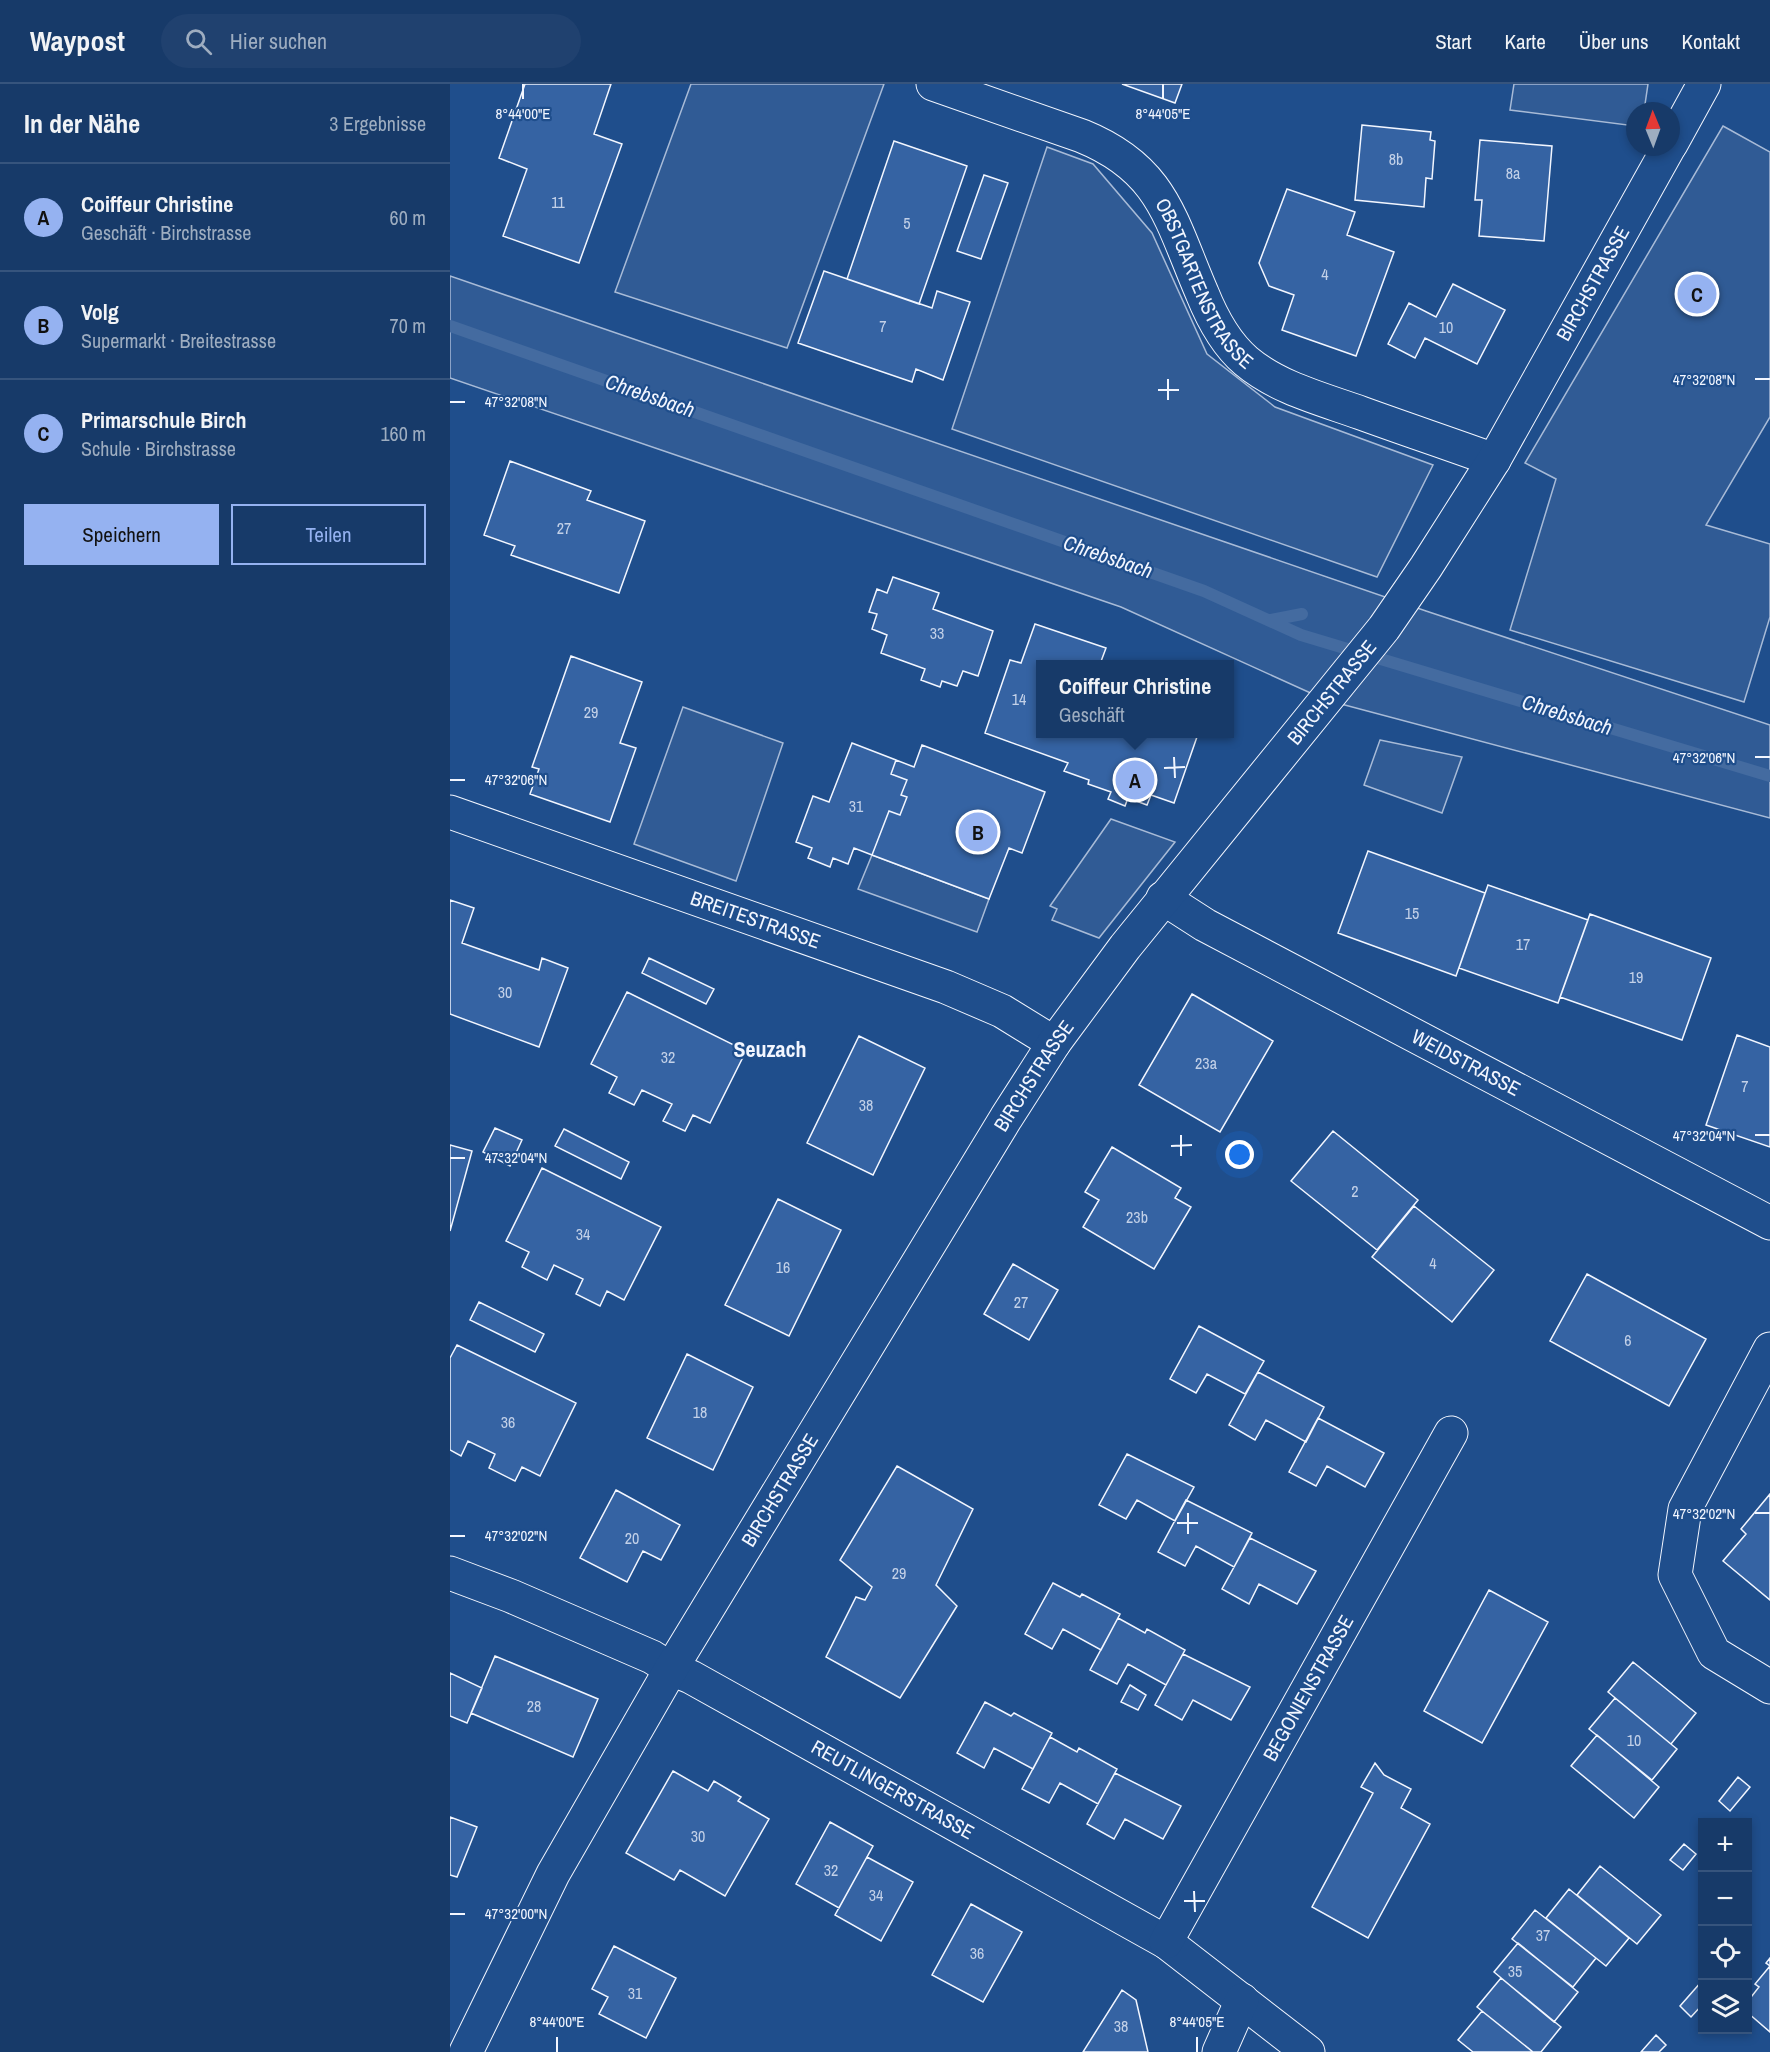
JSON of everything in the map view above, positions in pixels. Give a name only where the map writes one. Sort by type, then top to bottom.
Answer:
[{"type":"street","name":"OBSTGARTENSTRASSE","points":[[933,84],[1092,140],[1119,154],[1136,167],[1159,195],[1219,329],[1245,360],[1264,374],[1310,395],[1494,460]]},
{"type":"street","name":"BIRCHSTRASSE","points":[[1680,127],[1704,84]]},
{"type":"street","name":"BIRCHSTRASSE","points":[[463,2037],[553,1874],[671,1669],[1054,1043],[1163,898],[1384,628],[1426,567],[1494,460],[1664,156]]},
{"type":"street","name":"BREITESTRASSE","points":[[450,812],[946,987],[1002,1011],[1054,1043]]},
{"type":"street","name":"WEIDSTRASSE","points":[[1163,898],[1205,925],[1770,1223]]},
{"type":"street","points":[[1770,1349],[1685,1509],[1675,1575],[1714,1653],[1770,1687]]},
{"type":"street","name":"BEGONIENSTRASSE","points":[[1166,1942],[1451,1433]]},
{"type":"street","name":"REUTLINGERSTRASSE","points":[[450,1573],[511,1596],[652,1657],[671,1669],[691,1677],[1166,1942],[1308,2052]]},
{"type":"street","points":[[1219,2052],[1242,2001]]},
{"type":"shaded area","points":[[691,84],[884,84],[787,348],[615,292]]},
{"type":"shaded area","points":[[1514,84],[1648,84],[1645,102],[1626,102],[1626,125],[1510,110]]},
{"type":"shaded area","points":[[1723,126],[1770,152],[1770,417],[1706,525],[1770,544],[1770,617],[1744,702],[1510,630],[1556,479],[1525,463]]},
{"type":"shaded area","points":[[1047,147],[1093,164],[1152,233],[1207,354],[1275,407],[1433,465],[1377,577],[952,429]]},
{"type":"shaded area","points":[[450,276],[1426,611],[1770,725],[1770,818],[1326,700],[1121,607],[450,378]]},
{"type":"shaded area","points":[[683,707],[783,743],[736,881],[634,844]]},
{"type":"shaded area","points":[[1380,740],[1462,757],[1442,813],[1364,785]]},
{"type":"shaded area","points":[[1111,819],[1175,842],[1099,938],[1052,920],[1057,909],[1050,906]]},
{"type":"shaded area","points":[[872,855],[989,899],[977,932],[858,889]]},
{"type":"building","points":[[525,84],[611,84],[594,134],[622,144],[579,263],[503,236],[527,169],[499,158]]},
{"type":"building","points":[[1122,84],[1182,84],[1175,103]]},
{"type":"building","points":[[1362,125],[1431,132],[1430,140],[1435,141],[1432,179],[1426,178],[1424,207],[1355,200]]},
{"type":"building","points":[[1480,140],[1552,146],[1544,241],[1479,236],[1482,200],[1475,200]]},
{"type":"building","points":[[894,141],[967,166],[919,304],[847,279]]},
{"type":"building","points":[[984,175],[1008,183],[981,259],[957,251]]},
{"type":"building","points":[[1287,189],[1355,212],[1347,235],[1394,252],[1356,356],[1282,330],[1294,295],[1269,286],[1259,263]]},
{"type":"building","points":[[824,271],[932,308],[937,291],[970,302],[943,380],[916,369],[912,382],[798,343]]},
{"type":"building","points":[[1453,284],[1505,310],[1477,364],[1425,338],[1415,358],[1388,344],[1409,303],[1436,317]]},
{"type":"building","points":[[510,461],[591,491],[587,500],[645,521],[619,593],[511,555],[515,546],[484,535]]},
{"type":"building","points":[[893,577],[939,593],[933,609],[993,631],[978,676],[963,671],[957,686],[942,681],[940,687],[921,680],[925,669],[881,653],[887,635],[872,629],[877,614],[869,612],[877,589],[887,593]]},
{"type":"building","points":[[1035,624],[1106,648],[1102,660],[1036,660],[1036,738],[1197,738],[1174,803],[1151,795],[1147,805],[1128,798],[1125,806],[1108,799],[1111,792],[1088,784],[1089,780],[1064,771],[1068,763],[985,733],[1010,660],[1021,663]]},
{"type":"building","points":[[571,656],[642,682],[620,743],[636,748],[610,822],[530,794],[539,769],[532,767]]},
{"type":"building","points":[[852,743],[896,760],[891,774],[907,780],[901,795],[907,797],[900,815],[889,811],[872,855],[854,848],[848,864],[833,858],[830,867],[808,858],[812,848],[796,842],[813,796],[829,802]]},
{"type":"building","points":[[922,745],[1045,792],[1022,853],[1009,848],[989,899],[872,855],[889,811],[900,815],[907,797],[901,795],[907,780],[891,774],[896,760],[914,767]]},
{"type":"building","points":[[1368,851],[1485,893],[1456,976],[1338,933]]},
{"type":"building","points":[[1488,885],[1588,920],[1558,1003],[1459,968]]},
{"type":"building","points":[[450,900],[474,908],[462,943],[539,970],[542,958],[568,968],[539,1047],[450,1014]]},
{"type":"building","points":[[1590,914],[1711,958],[1682,1040],[1560,997]]},
{"type":"building","points":[[649,958],[714,989],[706,1004],[642,973]]},
{"type":"building","points":[[627,992],[746,1051],[710,1123],[693,1115],[685,1131],[663,1121],[672,1104],[642,1090],[634,1105],[609,1093],[617,1077],[591,1064]]},
{"type":"building","points":[[1192,994],[1273,1041],[1220,1132],[1139,1085]]},
{"type":"building","points":[[1737,1035],[1770,1047],[1770,1147],[1706,1125]]},
{"type":"building","points":[[859,1036],[925,1068],[873,1175],[807,1143]]},
{"type":"building","points":[[495,1128],[522,1140],[510,1166],[483,1152]]},
{"type":"building","points":[[564,1129],[629,1162],[621,1179],[555,1146]]},
{"type":"building","points":[[1333,1131],[1418,1200],[1377,1250],[1291,1181]]},
{"type":"building","points":[[450,1145],[472,1151],[450,1231]]},
{"type":"building","points":[[1112,1147],[1181,1188],[1175,1198],[1191,1207],[1154,1269],[1083,1227],[1099,1200],[1085,1192]]},
{"type":"building","points":[[542,1168],[661,1227],[624,1300],[607,1291],[600,1306],[576,1294],[583,1279],[554,1265],[547,1280],[522,1267],[529,1252],[506,1241]]},
{"type":"building","points":[[778,1199],[841,1230],[789,1336],[725,1305]]},
{"type":"building","points":[[1414,1206],[1494,1270],[1452,1322],[1372,1257]]},
{"type":"building","points":[[1013,1264],[1058,1290],[1029,1340],[984,1314]]},
{"type":"building","points":[[1587,1274],[1706,1339],[1669,1406],[1550,1341]]},
{"type":"building","points":[[479,1302],[544,1334],[535,1352],[470,1320]]},
{"type":"building","points":[[1199,1326],[1264,1361],[1245,1394],[1207,1374],[1196,1393],[1170,1379]]},
{"type":"building","points":[[457,1345],[576,1403],[540,1476],[522,1467],[515,1481],[489,1468],[495,1454],[468,1441],[461,1456],[450,1450],[450,1358]]},
{"type":"building","points":[[687,1354],[753,1387],[713,1470],[647,1438]]},
{"type":"building","points":[[1258,1372],[1324,1407],[1306,1442],[1266,1420],[1255,1440],[1229,1425]]},
{"type":"building","points":[[1318,1418],[1384,1453],[1365,1487],[1327,1466],[1316,1486],[1289,1472]]},
{"type":"building","points":[[1127,1454],[1194,1487],[1175,1521],[1137,1500],[1126,1519],[1099,1505]]},
{"type":"building","points":[[897,1466],[973,1509],[936,1585],[957,1606],[900,1698],[826,1657],[856,1597],[865,1600],[872,1587],[840,1560]]},
{"type":"building","points":[[616,1490],[680,1525],[661,1560],[643,1551],[627,1582],[580,1558]]},
{"type":"building","points":[[1770,1494],[1770,1600],[1723,1561],[1746,1534],[1741,1529]]},
{"type":"building","points":[[1186,1500],[1252,1533],[1234,1567],[1196,1546],[1185,1566],[1158,1552]]},
{"type":"building","points":[[1250,1538],[1316,1571],[1297,1604],[1259,1584],[1249,1604],[1222,1589]]},
{"type":"building","points":[[1053,1583],[1080,1597],[1082,1594],[1120,1614],[1101,1650],[1063,1629],[1052,1649],[1025,1634]]},
{"type":"building","points":[[1489,1590],[1548,1622],[1482,1743],[1424,1711]]},
{"type":"building","points":[[1118,1618],[1145,1633],[1147,1629],[1185,1650],[1166,1685],[1128,1664],[1117,1684],[1090,1670]]},
{"type":"building","points":[[1183,1654],[1250,1687],[1231,1720],[1193,1700],[1182,1720],[1155,1705]]},
{"type":"building","points":[[495,1656],[598,1699],[573,1757],[471,1713]]},
{"type":"building","points":[[1633,1662],[1696,1713],[1671,1744],[1608,1692]]},
{"type":"building","points":[[450,1673],[482,1688],[467,1723],[450,1716]]},
{"type":"building","points":[[1130,1685],[1146,1695],[1138,1710],[1121,1702]]},
{"type":"building","points":[[1615,1698],[1677,1749],[1652,1780],[1589,1729]]},
{"type":"building","points":[[985,1702],[1011,1716],[1014,1713],[1052,1733],[1033,1769],[994,1748],[984,1768],[957,1753]]},
{"type":"building","points":[[1597,1735],[1659,1787],[1634,1818],[1571,1766]]},
{"type":"building","points":[[1050,1737],[1077,1752],[1079,1748],[1117,1769],[1098,1804],[1060,1783],[1049,1803],[1022,1789]]},
{"type":"building","points":[[1375,1763],[1384,1775],[1411,1789],[1401,1808],[1430,1824],[1368,1938],[1312,1907],[1373,1793],[1361,1787]]},
{"type":"building","points":[[673,1771],[708,1791],[714,1781],[741,1797],[738,1801],[769,1819],[725,1896],[680,1870],[674,1880],[626,1853]]},
{"type":"building","points":[[1115,1773],[1181,1806],[1163,1839],[1125,1819],[1114,1839],[1087,1824]]},
{"type":"building","points":[[1738,1777],[1750,1787],[1730,1811],[1719,1801]]},
{"type":"building","points":[[450,1817],[477,1827],[457,1877],[450,1875]]},
{"type":"building","points":[[830,1822],[873,1846],[839,1908],[796,1884]]},
{"type":"building","points":[[1684,1844],[1696,1854],[1683,1870],[1670,1860]]},
{"type":"building","points":[[867,1857],[913,1882],[881,1941],[835,1915]]},
{"type":"building","points":[[1600,1866],[1661,1915],[1637,1944],[1577,1895]]},
{"type":"building","points":[[1569,1889],[1629,1938],[1606,1966],[1546,1918]]},
{"type":"building","points":[[971,1904],[1022,1932],[983,2002],[932,1975]]},
{"type":"building","points":[[1535,1910],[1596,1958],[1573,1987],[1512,1939]]},
{"type":"building","points":[[1518,1943],[1578,1992],[1554,2022],[1494,1972]]},
{"type":"building","points":[[614,1946],[676,1978],[646,2038],[599,2014],[608,1997],[592,1989]]},
{"type":"building","points":[[1770,1966],[1770,2032],[1752,2016],[1752,1996],[1759,1987],[1755,1984]]},
{"type":"building","points":[[1501,1978],[1561,2027],[1541,2052],[1533,2052],[1477,2007]]},
{"type":"building","points":[[1698,1986],[1698,2009],[1691,2017],[1680,2006]]},
{"type":"building","points":[[1122,1990],[1136,2000],[1148,2052],[1083,2052]]},
{"type":"building","points":[[1482,2011],[1533,2052],[1473,2052],[1458,2040]]},
{"type":"building","points":[[1656,2035],[1666,2045],[1659,2052],[1641,2052]]},
{"type":"waterway","name":"Chrebsbach","points":[[450,326],[1204,591],[1301,635],[1770,776]]},
{"type":"waterway","points":[[1271,620],[1302,614]]},
{"type":"place","name":"Primarschule Birch","points":[[1697,294]]},
{"type":"place","name":"Coiffeur Christine","points":[[1135,780]]},
{"type":"place","name":"Volg","points":[[978,832]]},
{"type":"district","name":"Seuzach","points":[[770,1049]]}]
